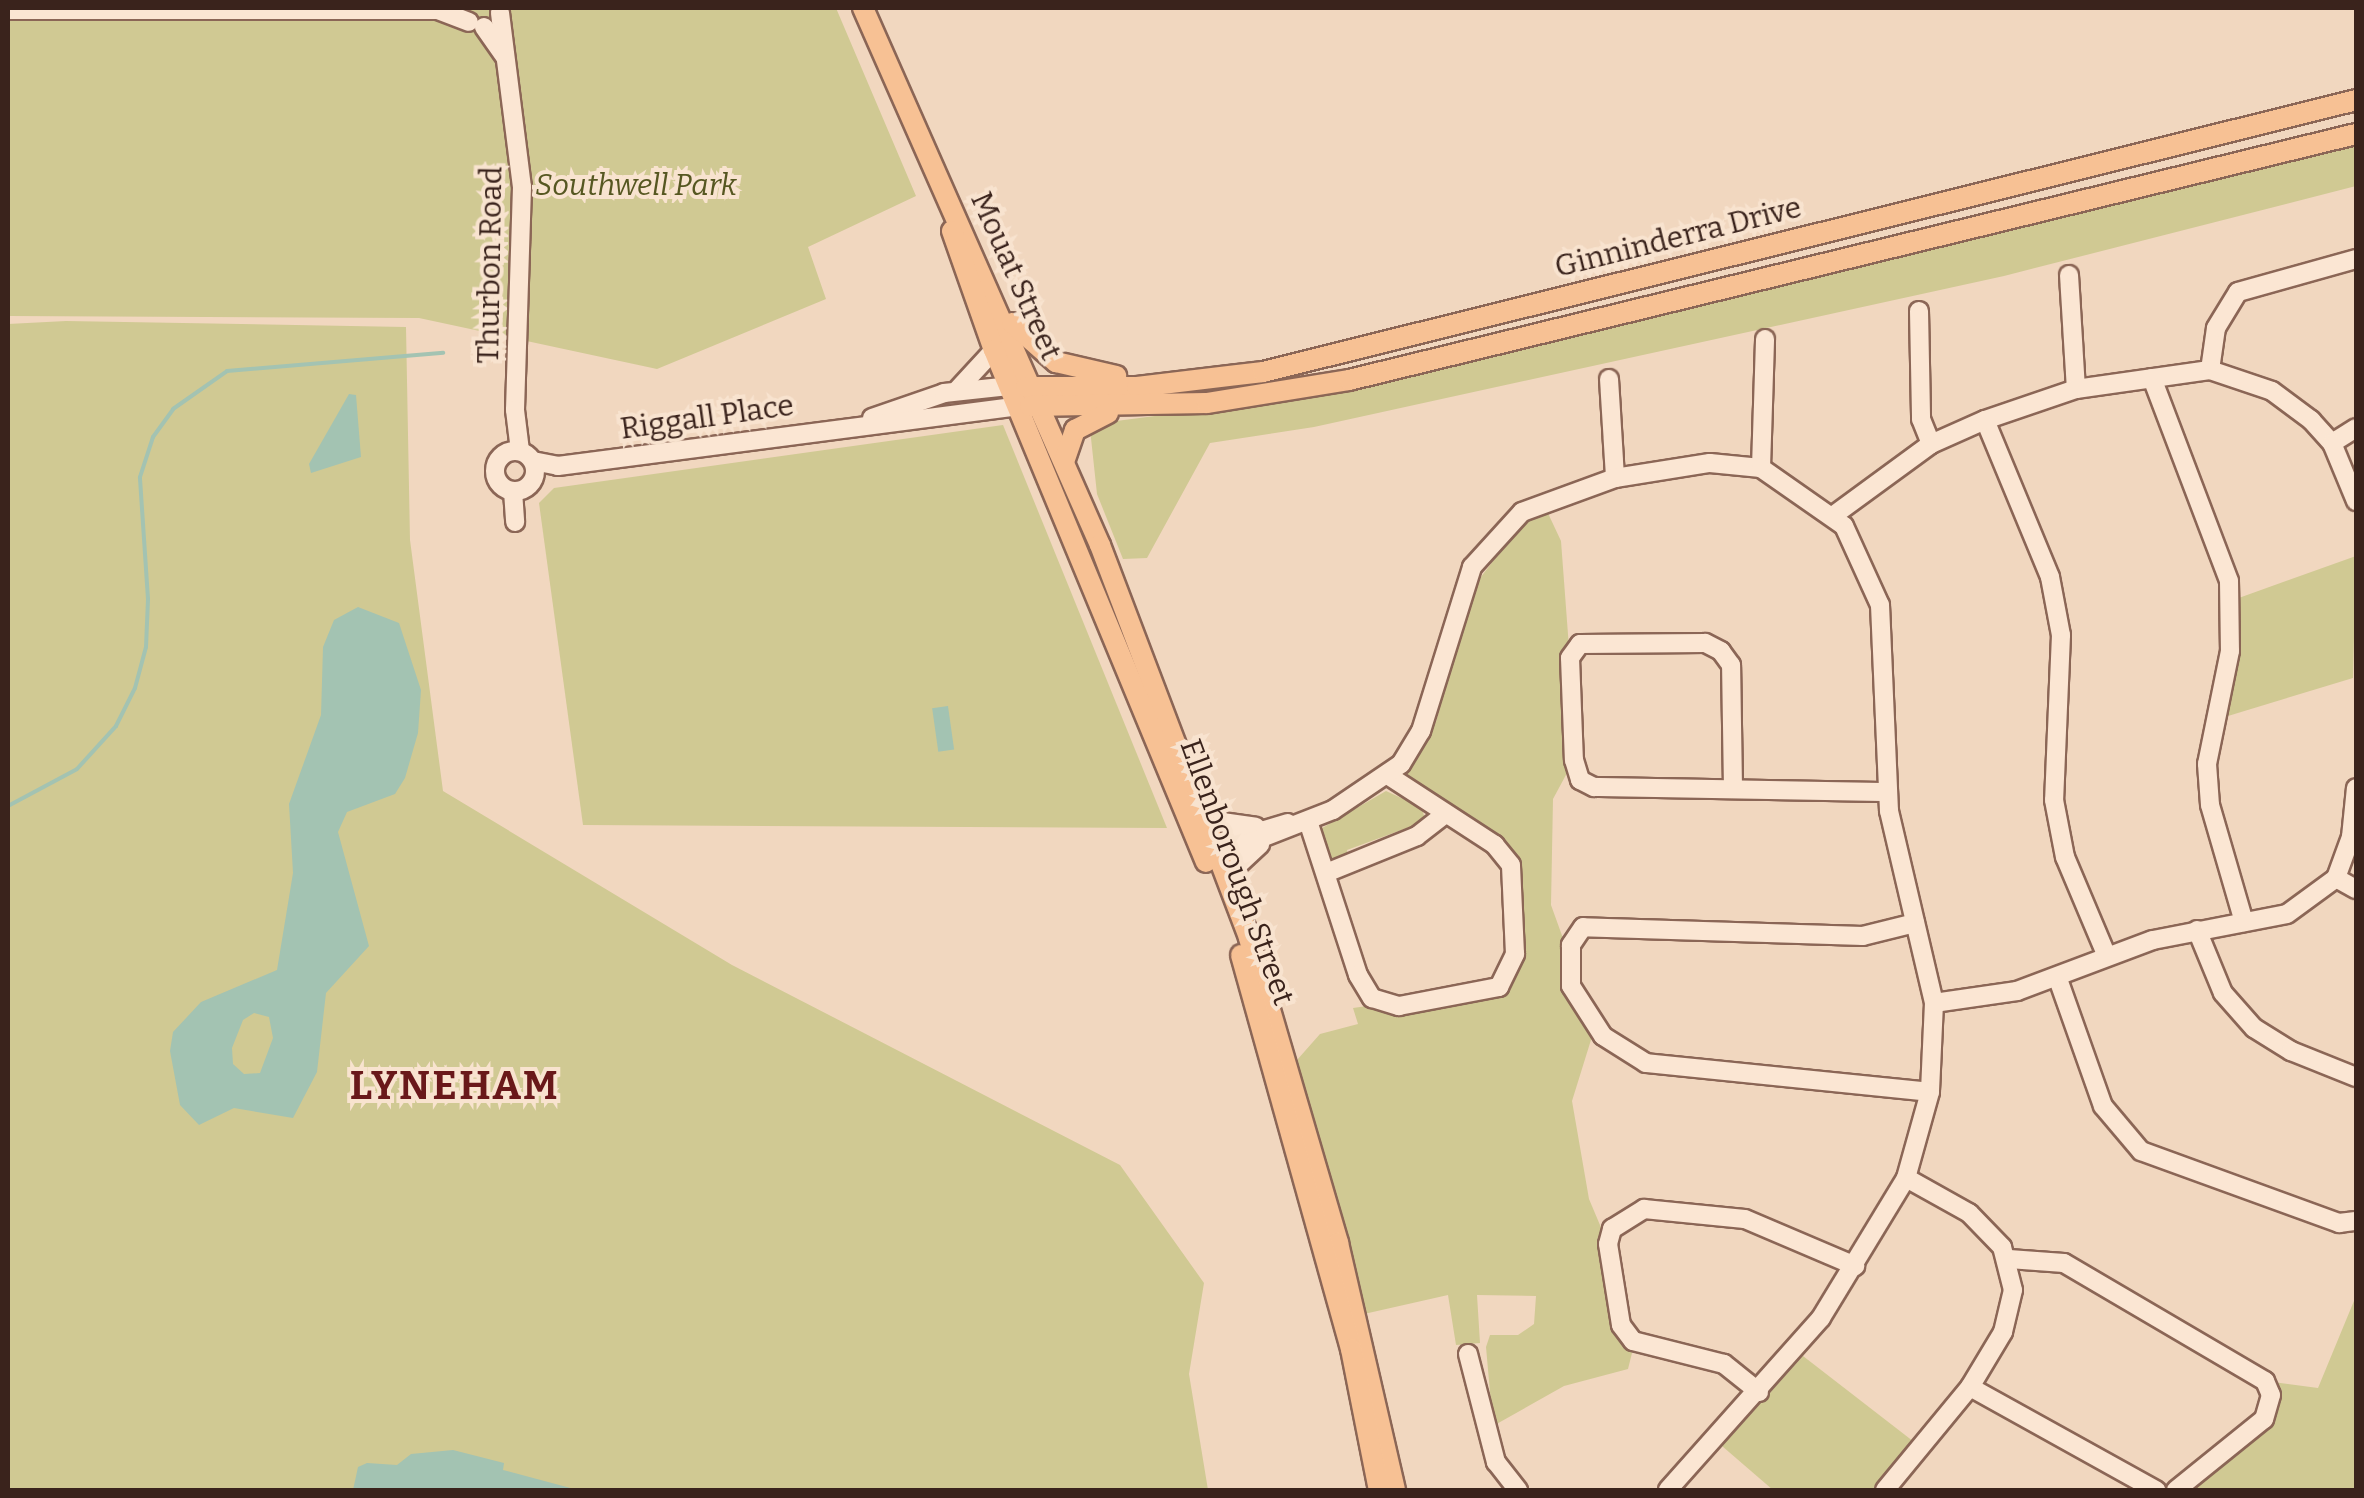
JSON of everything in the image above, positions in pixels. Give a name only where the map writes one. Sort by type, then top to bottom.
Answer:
[{"type":"main road","name":"Mouat Street","points":[[863,8],[1037,396]]},
{"type":"main road","name":"Ginninderra Drive","points":[[1018,406],[1037,396],[1202,382],[1312,360],[2356,100]]},
{"type":"main road","name":"Ginninderra Drive","points":[[1009,386],[1037,396],[1159,406],[1367,376],[2356,134]]},
{"type":"main road","name":"Mouat Street","points":[[935,171],[994,350],[1018,406]]},
{"type":"main road","points":[[999,308],[1044,355],[1098,375],[1312,360]]},
{"type":"main road","name":"Ellenborough Street","points":[[1037,396],[1200,802],[1210,853],[1229,885],[1287,1054],[1365,1348],[1395,1490]]},
{"type":"main road","name":"Ellenborough Street","points":[[1018,406],[1210,853],[1317,1220],[1379,1490]]},
{"type":"main road","points":[[1064,462],[1071,436],[1085,420],[1159,406]]},
{"type":"street","points":[[8,10],[441,9],[472,19]]},
{"type":"street","name":"Thurbon Road","points":[[508,62],[472,19],[500,10],[508,62],[524,253],[515,410],[520,455]]},
{"type":"street","points":[[2210,370],[2216,328],[2238,292],[2356,259]]},
{"type":"street","points":[[2069,276],[2076,389]]},
{"type":"street","points":[[1919,311],[1921,419],[1932,444]]},
{"type":"street","points":[[1761,468],[1765,340]]},
{"type":"street","name":"Riggall Place","points":[[958,390],[994,350]]},
{"type":"street","points":[[1840,521],[1932,444],[1985,420],[2076,389],[2210,370],[2272,391],[2332,443],[2356,501]]},
{"type":"street","points":[[1608,378],[1615,478]]},
{"type":"street","points":[[2152,378],[2229,581],[2230,651],[2206,764],[2210,805],[2244,922]]},
{"type":"street","name":"Riggall Place","points":[[863,423],[958,390],[1009,386]]},
{"type":"street","name":"Riggall Place","points":[[513,492],[558,466],[863,423],[1018,406]]},
{"type":"street","points":[[1985,420],[2050,578],[2061,635],[2054,800],[2066,857],[2106,954]]},
{"type":"street","points":[[2332,443],[2356,428]]},
{"type":"street","points":[[514,522],[513,492],[495,475],[520,455],[534,480]]},
{"type":"street","name":"Riggall Place","points":[[520,455],[558,466]]},
{"type":"street","points":[[1210,853],[1308,820],[1390,776],[1421,731],[1463,586],[1482,551],[1522,512],[1615,478],[1710,462],[1761,468],[1840,521],[1880,605],[1887,792],[1934,1003],[1930,1092],[1906,1178],[1854,1266],[1759,1392],[1668,1490]]},
{"type":"street","points":[[1734,788],[1731,666],[1721,650],[1706,643],[1580,644],[1570,658],[1580,780],[1594,787],[1887,792]]},
{"type":"street","points":[[1308,820],[1358,975],[1372,998],[1399,1006],[1492,990],[1508,977],[1514,962],[1515,882],[1495,845],[1390,776]]},
{"type":"street","points":[[1934,1003],[2058,979],[2106,954],[2197,930],[2287,914],[2336,878],[2351,837],[2356,788]]},
{"type":"street","points":[[1200,802],[1222,822],[1264,834]]},
{"type":"street","points":[[1326,873],[1416,836],[1445,814]]},
{"type":"street","points":[[1229,885],[1236,868],[1264,834]]},
{"type":"street","points":[[2336,878],[2356,890]]},
{"type":"street","points":[[1915,924],[1863,936],[1583,927],[1570,945],[1570,986],[1603,1036],[1646,1063],[1930,1092]]},
{"type":"street","points":[[2197,930],[2223,993],[2254,1028],[2290,1051],[2356,1077]]},
{"type":"street","points":[[2058,979],[2103,1106],[2141,1151],[2339,1223],[2356,1222]]},
{"type":"street","points":[[1884,1490],[1970,1387],[2003,1332],[2013,1290],[2009,1259],[1969,1213],[1906,1178]]},
{"type":"street","points":[[1759,1392],[1724,1364],[1633,1341],[1621,1326],[1608,1244],[1612,1229],[1644,1210],[1745,1219],[1854,1266]]},
{"type":"street","points":[[2009,1259],[2064,1263],[2265,1380],[2271,1395],[2264,1419],[2176,1490]]},
{"type":"street","points":[[1468,1354],[1496,1462],[1518,1490]]},
{"type":"street","points":[[1970,1387],[2156,1490]]},
{"type":"green space","name":"Southwell Park","points":[[8,8],[836,8],[916,196],[808,247],[826,299],[657,369],[419,318],[8,316]]},
{"type":"green space","points":[[2356,144],[2356,186],[2004,276],[1314,427],[1210,443],[1147,558],[1123,559],[1097,494],[1090,429],[1101,423],[1361,389]]},
{"type":"green space","points":[[66,321],[406,327],[410,540],[443,791],[732,965],[1120,1165],[1204,1283],[1189,1374],[1208,1490],[8,1490],[8,324]]},
{"type":"green space","points":[[1003,425],[1167,828],[583,825],[539,503],[554,488]]},
{"type":"green space","points":[[1546,509],[1561,541],[1574,760],[1553,799],[1551,905],[1595,1027],[1572,1101],[1589,1199],[1608,1244],[1633,1349],[1628,1369],[1564,1386],[1493,1426],[1486,1347],[1490,1335],[1518,1335],[1534,1324],[1536,1296],[1477,1295],[1480,1343],[1456,1345],[1448,1295],[1364,1314],[1297,1060],[1320,1034],[1358,1024],[1353,1008],[1502,987],[1510,860],[1407,785],[1406,771],[1436,722],[1471,590],[1519,527]]},
{"type":"green space","points":[[2356,556],[2353,678],[2228,716],[2236,599]]},
{"type":"green space","points":[[1386,791],[1421,807],[1426,821],[1347,850],[1348,860],[1336,864],[1326,857],[1317,831]]},
{"type":"green space","points":[[2356,1296],[2356,1490],[2180,1490],[2264,1419],[2265,1381],[2318,1388]]},
{"type":"green space","points":[[1803,1356],[1918,1445],[1875,1490],[1773,1490],[1722,1446]]},
{"type":"shaded area","points":[[349,394],[356,395],[361,457],[311,473],[309,464]]},
{"type":"shaded area","points":[[358,607],[399,623],[421,690],[418,733],[405,778],[395,794],[347,812],[338,832],[369,946],[326,993],[317,1072],[293,1118],[234,1108],[199,1125],[180,1105],[170,1051],[173,1032],[201,1002],[277,970],[293,873],[289,804],[321,715],[323,647],[334,620]],"holes":[[[254,1013],[269,1017],[273,1038],[260,1073],[244,1074],[233,1064],[232,1048],[243,1020]]]},
{"type":"shaded area","points":[[948,706],[954,750],[938,752],[932,708]]},
{"type":"shaded area","points":[[453,1450],[504,1463],[503,1470],[578,1490],[353,1490],[358,1467],[367,1463],[397,1465],[411,1454]]},
{"type":"waterway","points":[[8,806],[77,769],[116,726],[135,688],[146,647],[148,599],[140,477],[153,437],[173,409],[227,371],[443,353]]},
{"type":"district","name":"LYNEHAM","points":[[455,1086]]}]
